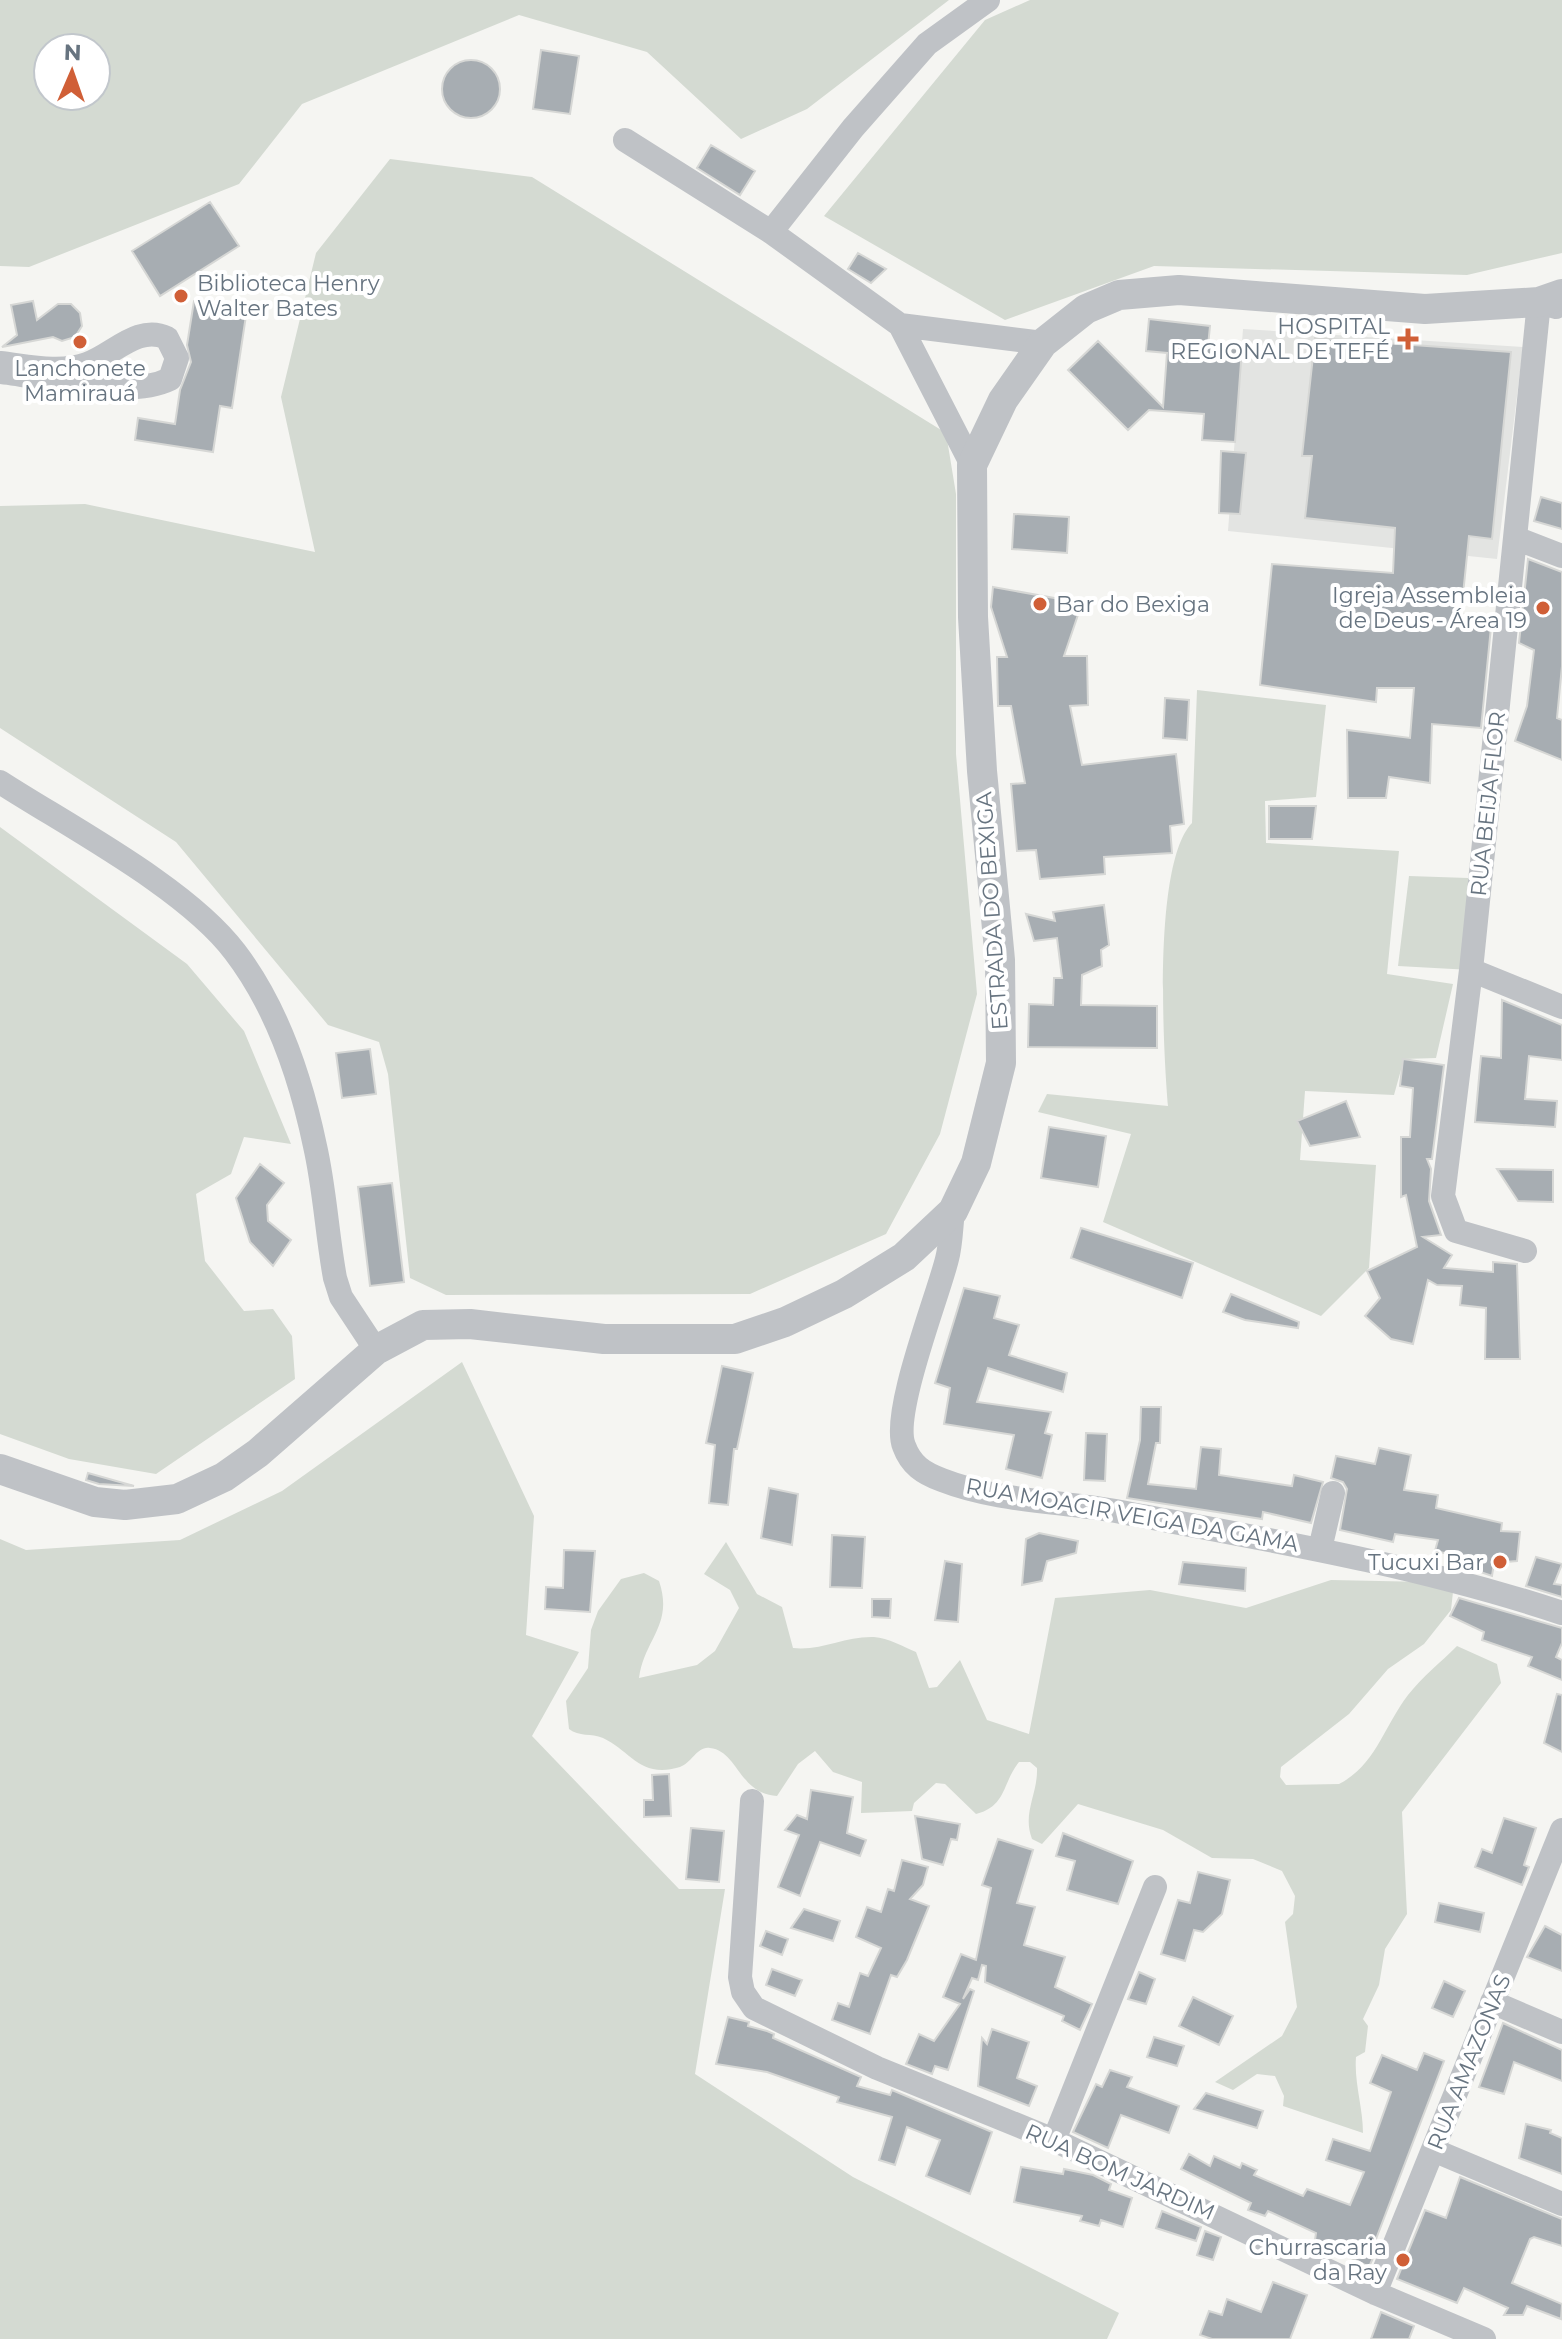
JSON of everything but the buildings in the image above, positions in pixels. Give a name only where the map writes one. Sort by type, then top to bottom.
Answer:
[{"type":"street","points":[[771,232],[853,128],[927,44],[988,0]]},
{"type":"street","points":[[625,140],[771,232],[900,325],[972,465]]},
{"type":"street","name":"ESTRADA DO BEXIGA","points":[[0,1469],[95,1502],[125,1505],[177,1499],[224,1477],[258,1453],[376,1350],[423,1325],[470,1324],[604,1339],[735,1339],[785,1322],[844,1294],[904,1257],[953,1211],[976,1163],[1001,1063],[1000,960],[982,771],[973,617],[972,465],[1003,400],[1043,343],[1086,309],[1119,295],[1179,290],[1425,309],[1554,302]]},
{"type":"street","name":"RUA BEIJA FLOR","points":[[1525,1251],[1456,1231],[1443,1196],[1471,970],[1515,538],[1554,302]]},
{"type":"street","points":[[900,325],[1043,343]]},
{"type":"street","points":[[0,363],[71,368],[88,364],[127,342],[150,334],[167,338],[177,358],[170,379],[153,385],[107,387],[0,372]]},
{"type":"street","points":[[1515,538],[1562,556]]},
{"type":"street","points":[[0,782],[151,880],[234,950],[270,1010],[287,1050],[315,1146],[335,1278],[348,1308],[376,1350]]},
{"type":"street","points":[[1471,970],[1562,1007]]},
{"type":"street","name":"RUA MOACIR VEIGA DA GAMA","points":[[953,1211],[948,1256],[907,1390],[902,1442],[915,1467],[943,1481],[996,1494],[1091,1506],[1320,1549],[1477,1585],[1562,1613]]},
{"type":"street","points":[[1320,1549],[1333,1493]]},
{"type":"street","name":"RUA BOM JARDIM","points":[[752,1801],[740,1977],[743,1992],[754,2008],[877,2068],[1054,2140],[1375,2293],[1484,2339]]},
{"type":"street","name":"RUA AMAZONAS","points":[[1375,2293],[1562,1830]]},
{"type":"street","points":[[1054,2140],[1155,1887]]},
{"type":"street","points":[[1492,2002],[1562,2032]]},
{"type":"street","points":[[1433,2150],[1562,2204]]},
{"type":"shaded area","points":[[0,0],[949,0],[807,109],[741,139],[647,52],[519,15],[302,104],[239,184],[29,267],[0,266]]},
{"type":"shaded area","points":[[1030,0],[1562,0],[1562,253],[1467,275],[1154,266],[1005,320],[824,216],[985,20]]},
{"type":"shaded area","points":[[390,159],[532,177],[946,433],[956,494],[956,754],[977,994],[940,1134],[886,1234],[750,1294],[446,1295],[410,1278],[388,1074],[379,1042],[328,1025],[176,842],[0,728],[0,506],[85,504],[315,552],[281,397],[316,253]]},
{"type":"shaded area","points":[[1243,329],[1523,347],[1497,559],[1228,531]]},
{"type":"shaded area","points":[[1197,690],[1326,705],[1316,797],[1265,801],[1266,843],[1399,851],[1387,974],[1453,984],[1436,1058],[1404,1059],[1394,1095],[1305,1091],[1300,1160],[1376,1165],[1369,1268],[1321,1316],[1103,1222],[1131,1134],[1038,1112],[1047,1094],[1168,1106],[1163,1002],[1166,915],[1171,876],[1180,844],[1192,823]]},
{"type":"shaded area","points":[[0,827],[187,964],[244,1031],[291,1144],[244,1137],[231,1174],[196,1194],[205,1261],[244,1311],[273,1309],[292,1336],[295,1379],[156,1474],[69,1459],[0,1434]]},
{"type":"shaded area","points":[[1409,876],[1468,878],[1471,970],[1398,966]]},
{"type":"shaded area","points":[[462,1362],[534,1516],[526,1635],[579,1652],[532,1736],[679,1889],[725,1889],[695,2074],[853,2177],[1119,2313],[1107,2339],[0,2339],[0,1539],[26,1550],[180,1540],[282,1491]]},
{"type":"shaded area","points":[[726,1542],[757,1594],[782,1607],[793,1648],[863,1637],[885,1639],[916,1652],[929,1688],[937,1687],[960,1660],[987,1720],[1029,1734],[1055,1598],[1150,1590],[1246,1608],[1331,1580],[1427,1582],[1453,1592],[1451,1610],[1424,1644],[1388,1669],[1349,1714],[1281,1767],[1280,1777],[1286,1785],[1339,1784],[1352,1776],[1371,1756],[1408,1695],[1457,1646],[1497,1664],[1501,1683],[1402,1812],[1407,1914],[1385,1949],[1379,1985],[1363,2019],[1368,2026],[1365,2052],[1356,2057],[1356,2067],[1363,2133],[1283,2106],[1284,2096],[1275,2076],[1257,2074],[1233,2090],[1215,2082],[1282,2036],[1297,2007],[1285,1922],[1293,1914],[1295,1896],[1282,1871],[1253,1859],[1212,1858],[1163,1830],[1078,1804],[1042,1844],[1032,1839],[1029,1830],[1037,1768],[1030,1762],[1019,1762],[999,1800],[976,1814],[945,1784],[936,1783],[914,1803],[912,1811],[861,1813],[862,1782],[833,1772],[815,1751],[798,1764],[777,1796],[754,1788],[727,1756],[710,1748],[698,1752],[680,1767],[655,1769],[645,1767],[603,1738],[569,1729],[566,1701],[588,1668],[591,1630],[598,1611],[621,1579],[644,1573],[659,1581],[663,1596],[661,1621],[646,1653],[639,1678],[697,1665],[715,1651],[739,1608],[730,1590],[704,1574]]},
{"type":"place","name":"Biblioteca Henry Walter Bates","points":[[181,296]]},
{"type":"place","name":"HOSPITAL REGIONAL DE TEFÉ","points":[[1408,339]]},
{"type":"place","name":"Lanchonete Mamirauá","points":[[80,342]]},
{"type":"place","name":"Bar do Bexiga","points":[[1040,604]]},
{"type":"place","name":"Igreja Assembleia de Deus - Área 19","points":[[1543,608]]},
{"type":"place","name":"Tucuxi Bar","points":[[1500,1562]]},
{"type":"place","name":"Churrascaria da Ray","points":[[1403,2260]]}]
